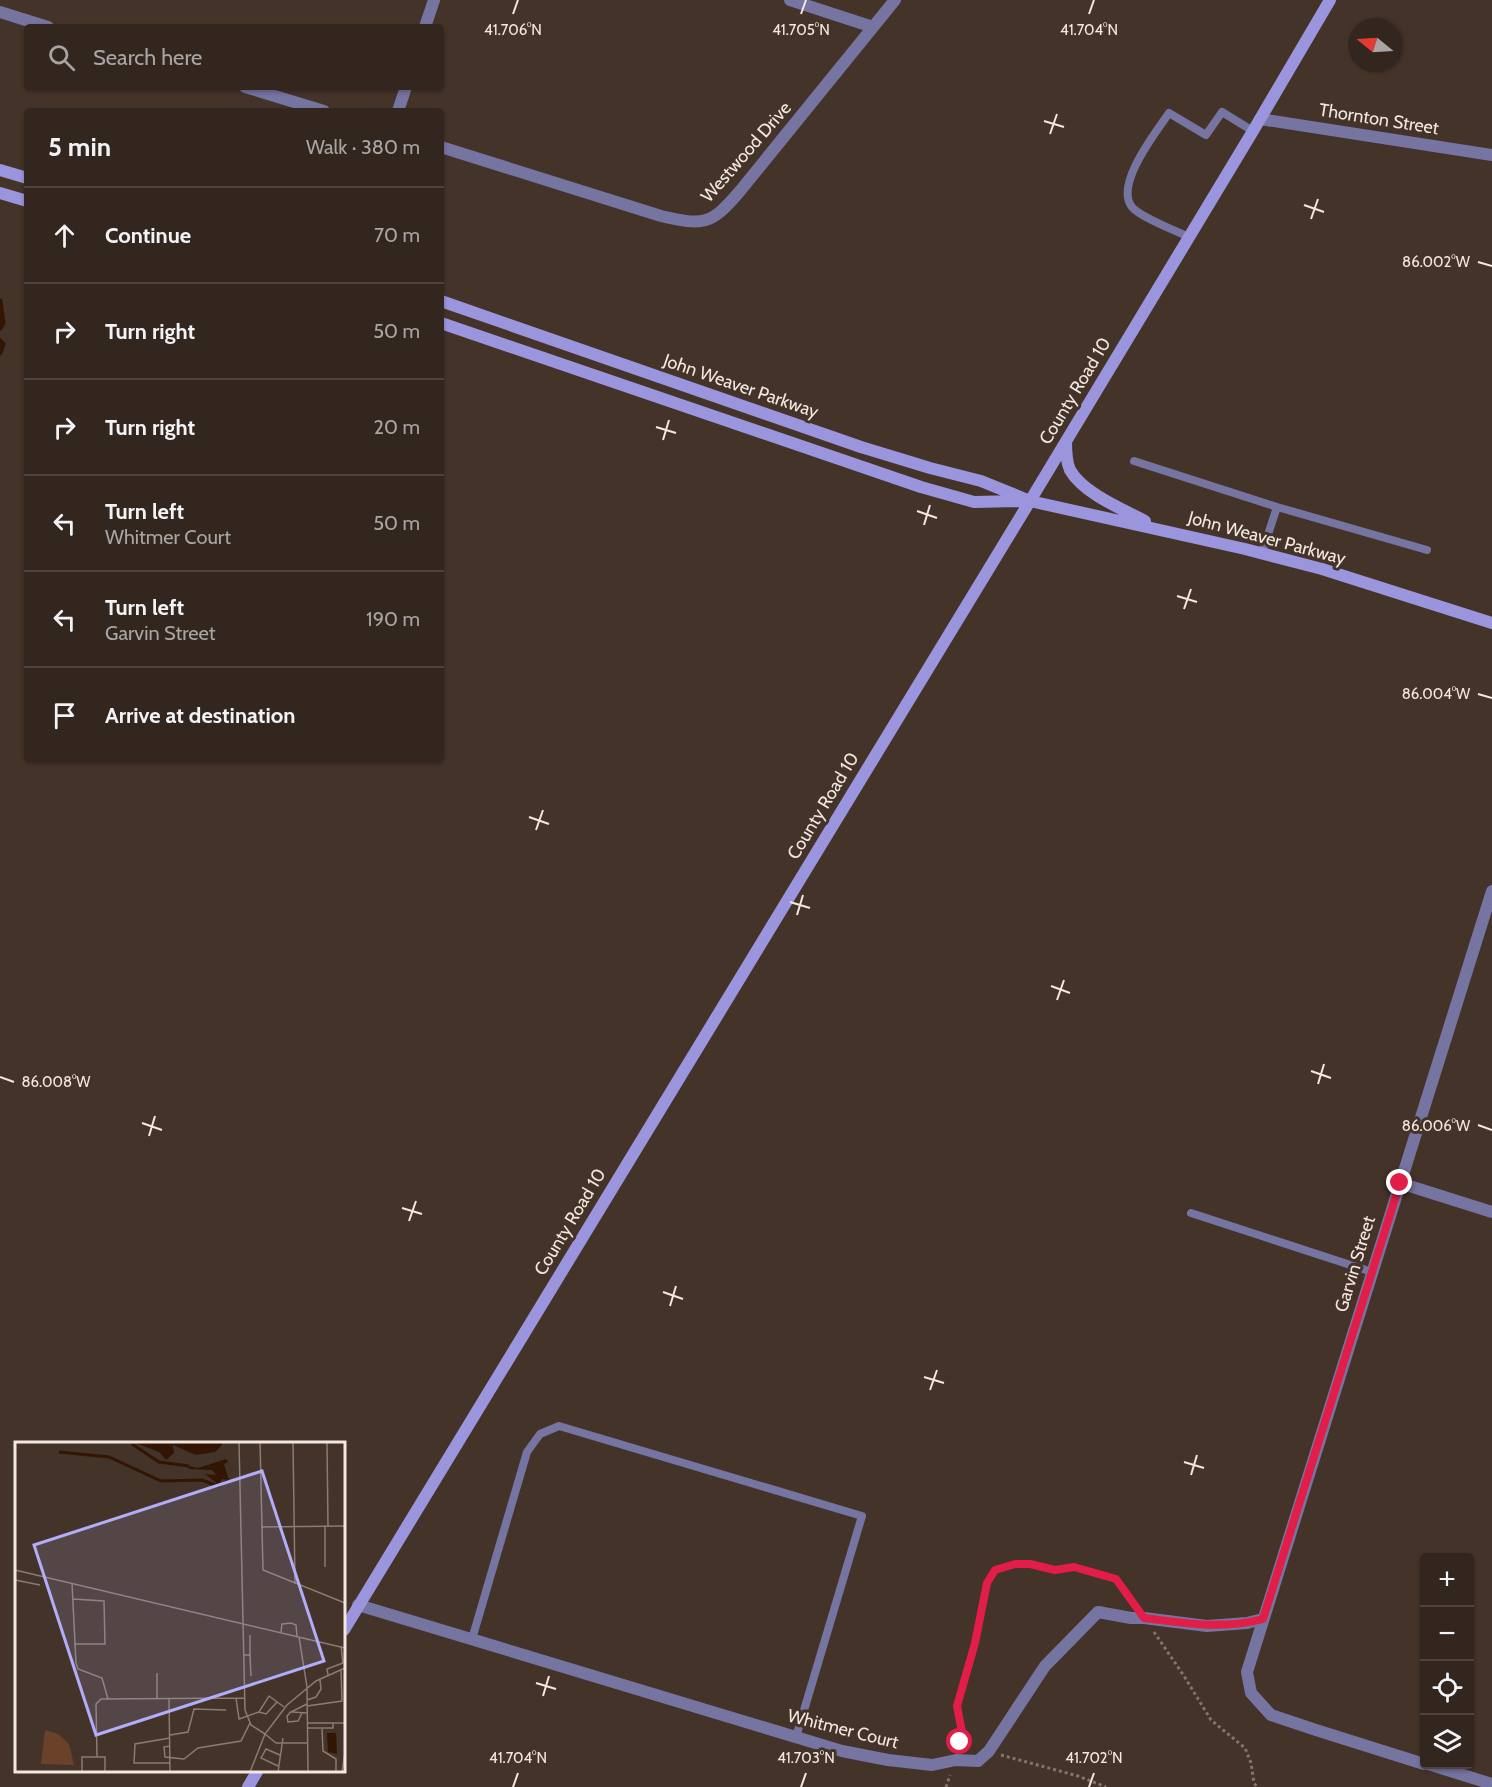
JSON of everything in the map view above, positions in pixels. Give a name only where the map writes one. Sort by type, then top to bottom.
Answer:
[{"type":"street","points":[[426,24],[434,0]]},
{"type":"street","points":[[790,0],[873,27]]},
{"type":"street","name":"Westwood Drive","points":[[444,148],[661,216],[686,222],[706,222],[722,212],[740,191],[895,0]]},
{"type":"street","name":"County Road 10","points":[[345,1628],[1030,501],[1330,0]]},
{"type":"street","points":[[0,12],[38,24]]},
{"type":"street","points":[[255,90],[314,108]]},
{"type":"street","points":[[399,108],[405,90]]},
{"type":"street","name":"Thornton Street","points":[[1260,119],[1492,155]]},
{"type":"street","points":[[0,170],[24,177]]},
{"type":"street","points":[[0,193],[24,200]]},
{"type":"street","name":"John Weaver Parkway","points":[[444,302],[861,447],[981,481],[1030,501],[1262,553],[1322,569],[1492,623]]},
{"type":"street","name":"John Weaver Parkway","points":[[444,324],[921,487],[974,502],[1030,501]]},
{"type":"street","points":[[1066,441],[1066,456],[1070,469],[1079,481],[1102,498],[1159,529]]},
{"type":"street","name":"Garvin Street","points":[[1420,1762],[1271,1715],[1251,1693],[1247,1672],[1492,891]]},
{"type":"street","points":[[1400,1183],[1492,1212]]},
{"type":"street","name":"Whitmer Court","points":[[358,1605],[842,1751],[888,1760],[932,1765],[956,1761],[978,1761],[988,1751]]},
{"type":"street","points":[[988,1751],[1045,1666],[1098,1612],[1207,1626],[1247,1623],[1263,1619]]},
{"type":"street","name":"Garvin Street","points":[[1442,1769],[1492,1784]]},
{"type":"street","points":[[248,1787],[257,1772]]},
{"type":"lane","points":[[1189,237],[1145,216],[1132,207],[1127,194],[1129,184],[1147,146],[1169,113],[1206,135],[1222,112],[1253,131]]},
{"type":"lane","points":[[1134,461],[1277,507],[1427,550]]},
{"type":"lane","points":[[1262,553],[1277,507]]},
{"type":"lane","points":[[1191,1213],[1372,1272]]},
{"type":"lane","points":[[471,1639],[527,1452],[540,1434],[559,1426],[862,1516],[796,1737]]},
{"type":"path","points":[[946,1787],[956,1761],[962,1732],[957,1706],[975,1643],[987,1583],[995,1570],[1015,1564],[1030,1564],[1055,1570],[1074,1567],[1116,1579],[1184,1676],[1211,1720],[1245,1748],[1257,1787]]},
{"type":"path","points":[[960,1742],[1078,1776],[1106,1787]]},
{"type":"waterway","points":[[0,301],[3,323],[0,328]]},
{"type":"waterway","points":[[0,341],[3,344],[0,353]]},
{"type":"route","points":[[960,1742],[962,1732],[957,1706],[975,1643],[987,1583],[995,1570],[1015,1564],[1030,1564],[1055,1570],[1074,1567],[1116,1579],[1144,1618],[1207,1626],[1247,1623],[1263,1619],[1400,1183]]}]
